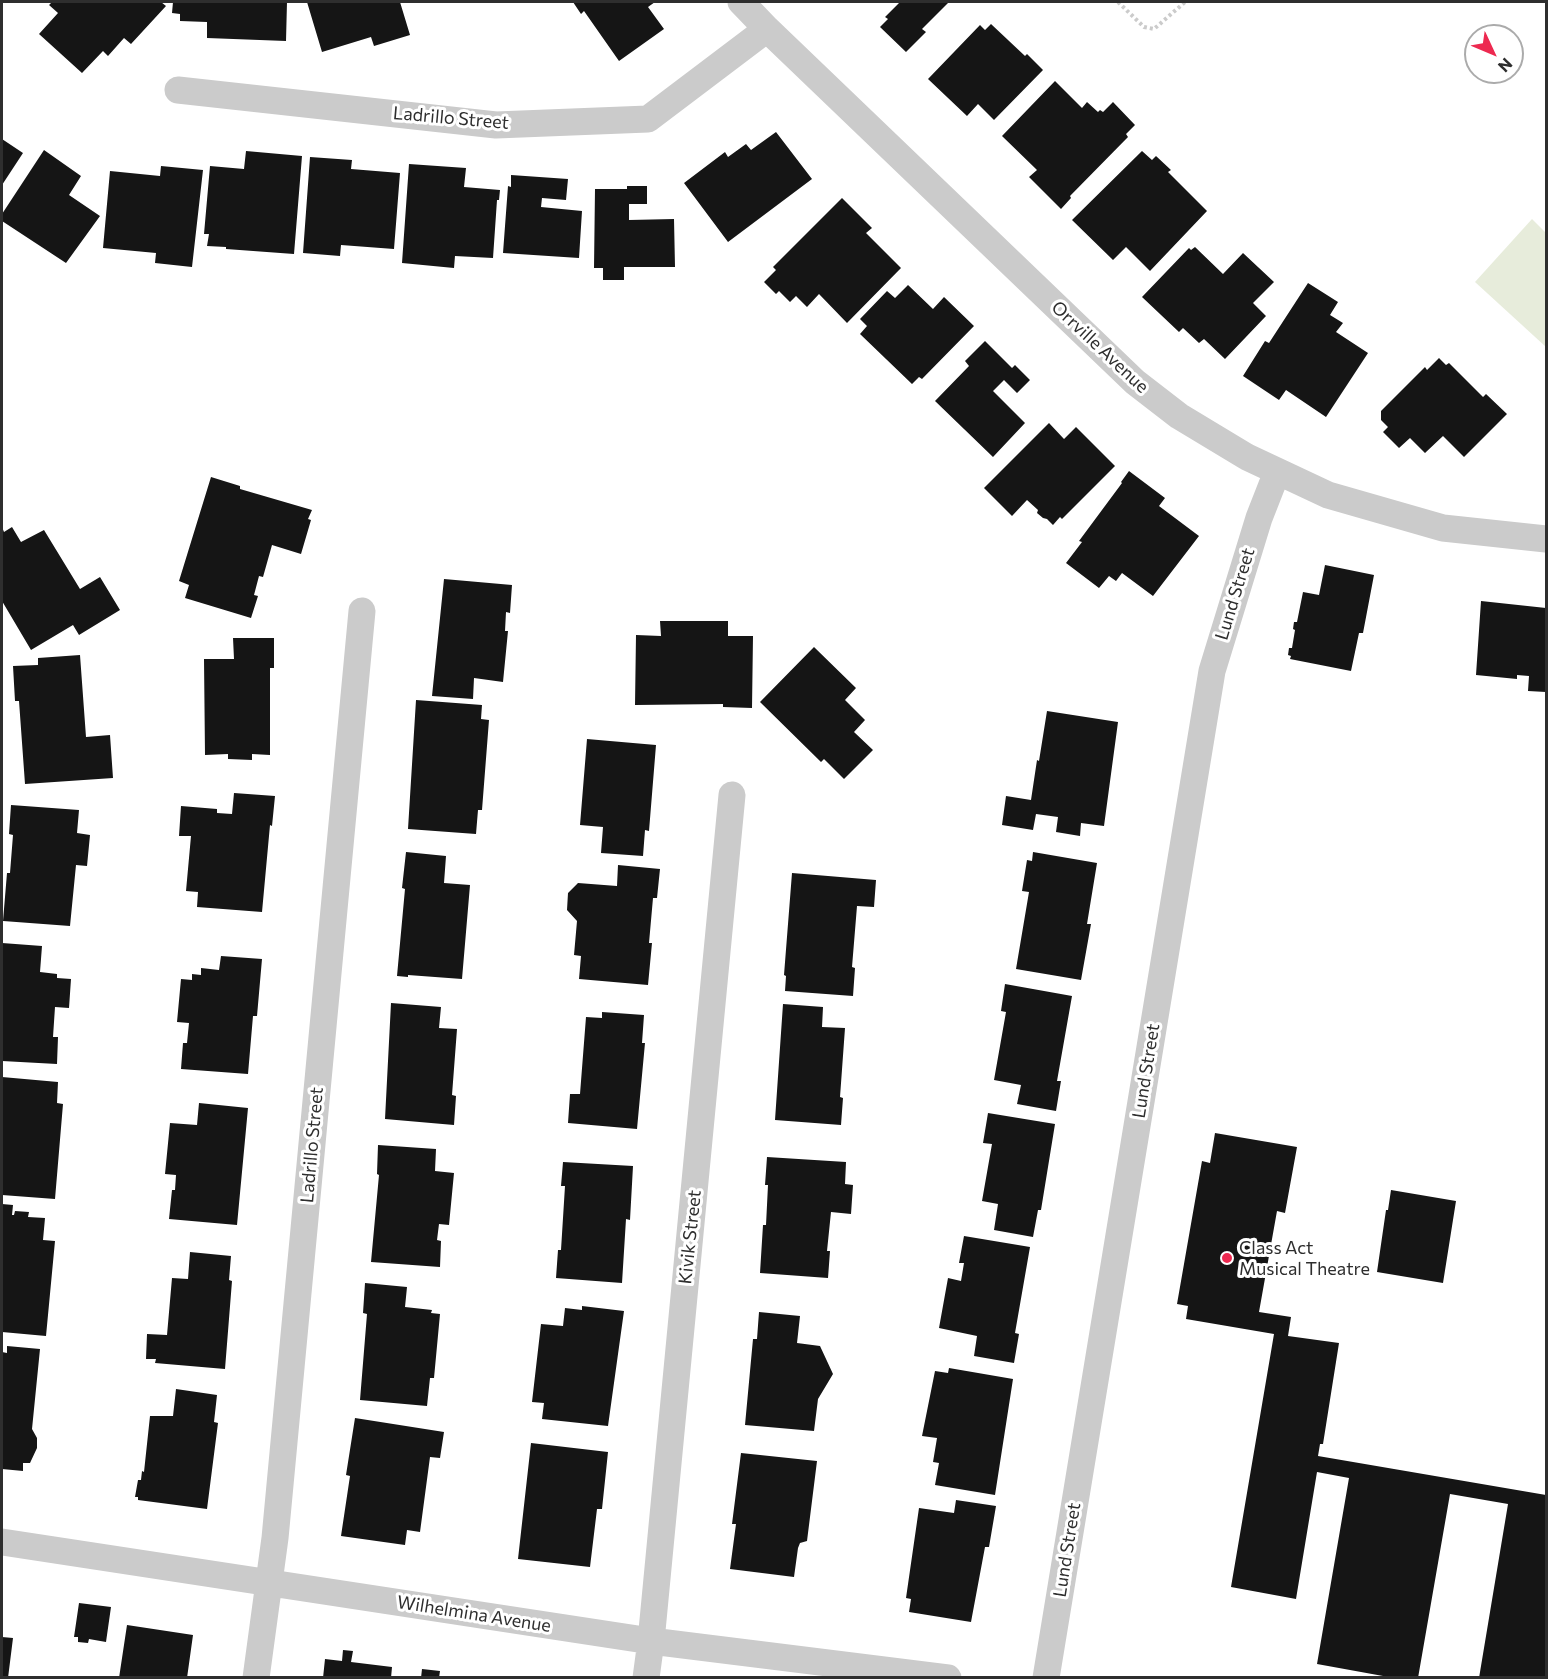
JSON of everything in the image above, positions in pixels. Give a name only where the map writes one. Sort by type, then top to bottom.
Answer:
[{"type":"street","name":"Orrville Avenue","points":[[741,2],[766,29],[1135,382],[1179,416],[1277,472],[1328,495],[1443,528],[1546,539]]},
{"type":"street","name":"Ladrillo Street","points":[[178,90],[496,124],[648,119],[766,29]]},
{"type":"street","name":"Lund Street","points":[[1046,1677],[1212,671],[1259,518],[1277,472]]},
{"type":"street","name":"Ladrillo Street","points":[[256,1677],[270,1583],[362,611]]},
{"type":"street","name":"Kivik Street","points":[[646,1677],[732,795]]},
{"type":"street","name":"Wilhelmina Avenue","points":[[2,1542],[651,1641],[948,1677]]},
{"type":"path","points":[[1118,2],[1144,27],[1154,29],[1185,2]]},
{"type":"green space","points":[[1532,219],[1546,233],[1546,347],[1475,282]]},
{"type":"building","points":[[52,2],[161,2],[166,6],[131,44],[124,38],[108,56],[103,51],[82,73],[39,34],[58,13],[49,5]]},
{"type":"building","points":[[173,2],[287,2],[286,41],[207,38],[207,22],[180,21],[180,14],[172,13]]},
{"type":"building","points":[[307,2],[400,2],[410,35],[374,46],[371,37],[322,52]]},
{"type":"building","points":[[573,2],[655,2],[648,7],[664,29],[619,61],[584,11],[581,14]]},
{"type":"building","points":[[897,2],[949,2],[922,29],[926,32],[906,52],[880,27],[888,19],[885,17],[899,3]]},
{"type":"building","points":[[991,24],[1043,70],[994,120],[978,104],[967,116],[928,79],[980,25],[985,30]]},
{"type":"building","points":[[1055,81],[1082,108],[1087,102],[1098,112],[1100,110],[1103,112],[1113,102],[1135,125],[1126,134],[1128,137],[1070,196],[1071,198],[1061,209],[1029,177],[1037,170],[1002,136]]},
{"type":"building","points":[[776,132],[812,179],[728,242],[684,183],[725,152],[728,157],[746,144],[751,150]]},
{"type":"building","points":[[2,139],[23,153],[2,185]]},
{"type":"building","points":[[44,150],[81,176],[69,195],[100,216],[66,263],[2,221],[2,214]]},
{"type":"building","points":[[246,151],[302,156],[294,254],[207,246],[209,234],[204,234],[210,166],[244,169]]},
{"type":"building","points":[[1142,151],[1152,160],[1156,156],[1171,170],[1168,172],[1207,211],[1150,271],[1126,247],[1113,260],[1072,220]]},
{"type":"building","points":[[310,157],[352,160],[351,169],[400,173],[394,249],[341,245],[340,256],[303,253]]},
{"type":"building","points":[[409,164],[466,168],[464,187],[500,190],[499,200],[497,200],[493,258],[455,256],[454,268],[402,263]]},
{"type":"building","points":[[161,166],[203,170],[192,267],[155,263],[156,253],[103,248],[110,171],[160,176]]},
{"type":"building","points":[[511,175],[568,179],[566,200],[542,198],[541,207],[582,211],[579,258],[503,253],[508,186],[511,187]]},
{"type":"building","points":[[627,186],[647,186],[647,204],[629,204],[629,220],[674,219],[675,267],[624,267],[624,280],[603,280],[603,268],[594,268],[595,189],[627,189]]},
{"type":"building","points":[[842,198],[872,228],[866,233],[901,268],[847,323],[819,294],[807,307],[796,296],[790,302],[779,291],[776,294],[764,282],[776,270],[773,267]]},
{"type":"building","points":[[1195,247],[1223,274],[1243,253],[1274,282],[1253,303],[1266,316],[1225,359],[1204,339],[1199,343],[1183,328],[1179,332],[1142,297],[1189,248],[1191,250]]},
{"type":"building","points":[[1308,283],[1338,302],[1330,315],[1343,323],[1336,332],[1368,353],[1326,417],[1286,390],[1279,400],[1243,376],[1265,341],[1269,343]]},
{"type":"building","points":[[908,285],[933,309],[944,297],[974,326],[922,379],[919,377],[912,384],[860,334],[867,326],[860,319],[887,291],[895,298]]},
{"type":"building","points":[[985,341],[1012,368],[1015,365],[1030,380],[1017,393],[1004,380],[993,391],[1025,423],[993,457],[935,401],[969,366],[965,361]]},
{"type":"building","points":[[1439,358],[1446,365],[1449,363],[1483,397],[1486,394],[1507,414],[1464,457],[1443,436],[1425,453],[1410,438],[1399,448],[1383,432],[1388,427],[1381,420],[1381,411],[1425,367],[1427,370]]},
{"type":"building","points":[[1049,423],[1064,439],[1076,427],[1115,466],[1062,519],[1060,517],[1053,525],[1037,513],[1038,510],[1027,500],[1012,516],[984,488]]},
{"type":"building","points":[[1129,471],[1165,498],[1159,506],[1199,536],[1153,596],[1122,573],[1116,581],[1109,576],[1099,588],[1066,563]]},
{"type":"building","points":[[211,477],[240,486],[240,489],[312,510],[301,554],[272,545],[263,577],[259,576],[254,595],[258,596],[251,618],[185,598],[189,585],[179,581]]},
{"type":"building","points":[[2,527],[4,532],[12,527],[21,542],[44,530],[80,589],[100,577],[120,610],[79,635],[73,625],[31,650],[2,601]]},
{"type":"building","points":[[1325,565],[1374,575],[1363,633],[1359,633],[1351,671],[1290,659],[1291,656],[1288,655],[1289,648],[1292,648],[1294,622],[1297,622],[1303,592],[1319,595]]},
{"type":"building","points":[[444,579],[512,585],[510,613],[506,612],[505,631],[508,631],[503,682],[474,678],[473,699],[432,696]]},
{"type":"building","points":[[1481,601],[1546,608],[1546,692],[1528,691],[1529,676],[1517,675],[1517,679],[1476,675]]},
{"type":"building","points":[[660,621],[728,621],[728,636],[753,636],[752,708],[723,707],[723,704],[635,705],[636,635],[661,636]]},
{"type":"building","points":[[233,638],[274,638],[274,668],[270,668],[270,755],[252,754],[252,760],[228,759],[228,754],[205,755],[204,659],[234,659]]},
{"type":"building","points":[[814,647],[856,688],[845,700],[865,720],[854,732],[873,750],[844,779],[824,759],[821,762],[760,702]]},
{"type":"building","points":[[80,655],[86,737],[110,735],[113,778],[25,784],[19,701],[15,701],[13,666],[38,665],[38,658]]},
{"type":"building","points":[[416,700],[482,705],[481,719],[489,720],[482,810],[478,810],[476,834],[408,829]]},
{"type":"building","points":[[1047,711],[1118,722],[1104,826],[1081,823],[1080,836],[1056,832],[1058,817],[1036,814],[1033,830],[1002,825],[1006,796],[1031,800]]},
{"type":"building","points":[[587,739],[656,745],[649,831],[645,830],[643,856],[601,853],[603,827],[580,825]]},
{"type":"building","points":[[234,793],[275,796],[262,912],[197,907],[198,892],[186,891],[191,836],[179,836],[181,806],[217,809],[217,813],[232,814]]},
{"type":"building","points":[[11,805],[79,810],[77,833],[90,835],[87,866],[76,865],[70,926],[3,921],[13,835],[9,834]]},
{"type":"building","points":[[406,852],[446,856],[444,883],[470,885],[462,979],[397,976]]},
{"type":"building","points":[[1033,852],[1097,863],[1087,924],[1091,924],[1081,980],[1016,969],[1029,892],[1022,891],[1027,860],[1032,861]]},
{"type":"building","points":[[618,865],[660,869],[657,898],[653,898],[648,985],[579,979],[581,956],[574,955],[577,921],[567,910],[568,893],[578,883],[617,886]]},
{"type":"building","points":[[792,873],[876,880],[874,907],[857,906],[852,967],[855,968],[853,996],[785,991],[786,976],[784,975]]},
{"type":"building","points":[[2,943],[42,946],[40,972],[57,974],[57,978],[71,979],[69,1008],[55,1007],[53,1037],[58,1037],[57,1064],[2,1061]]},
{"type":"building","points":[[221,956],[262,959],[257,1016],[253,1016],[248,1074],[181,1069],[183,1043],[187,1043],[189,1023],[177,1022],[181,979],[192,980],[192,974],[201,975],[201,968],[219,970]]},
{"type":"building","points":[[1005,984],[1072,996],[1057,1081],[1061,1081],[1056,1111],[1017,1104],[1021,1085],[994,1080],[1006,1012],[1001,1011]]},
{"type":"building","points":[[391,1003],[441,1007],[439,1028],[457,1029],[452,1095],[456,1096],[454,1125],[385,1119]]},
{"type":"building","points":[[783,1004],[823,1007],[822,1027],[845,1028],[840,1097],[843,1098],[841,1125],[775,1120]]},
{"type":"building","points":[[602,1012],[644,1015],[642,1043],[645,1043],[637,1129],[568,1123],[570,1094],[580,1094],[586,1017],[602,1018]]},
{"type":"building","points":[[2,1077],[58,1082],[57,1103],[63,1104],[55,1199],[2,1195]]},
{"type":"building","points":[[199,1103],[248,1108],[237,1225],[169,1219],[176,1175],[165,1174],[170,1123],[197,1125]]},
{"type":"building","points":[[988,1113],[1055,1124],[1041,1210],[1038,1210],[1033,1237],[994,1230],[998,1204],[982,1201],[992,1144],[983,1143]]},
{"type":"building","points":[[1215,1133],[1297,1147],[1285,1213],[1277,1211],[1259,1312],[1291,1317],[1288,1336],[1339,1343],[1323,1444],[1320,1444],[1318,1456],[1546,1495],[1546,1678],[1479,1678],[1508,1504],[1450,1494],[1418,1678],[1394,1678],[1317,1664],[1349,1478],[1317,1472],[1296,1599],[1231,1587],[1274,1334],[1186,1319],[1188,1306],[1177,1304],[1202,1161],[1210,1163]]},
{"type":"building","points":[[378,1145],[436,1149],[435,1171],[454,1173],[449,1225],[439,1224],[437,1240],[441,1241],[440,1267],[371,1262],[379,1175],[377,1174]]},
{"type":"building","points":[[767,1157],[846,1162],[845,1184],[853,1185],[851,1214],[831,1212],[827,1251],[830,1251],[828,1278],[760,1273],[763,1225],[766,1225]]},
{"type":"building","points":[[563,1162],[633,1166],[630,1220],[626,1219],[622,1283],[556,1278],[558,1250],[561,1250],[565,1186],[561,1186]]},
{"type":"building","points":[[1391,1190],[1456,1201],[1443,1283],[1377,1272]]},
{"type":"building","points":[[2,1204],[13,1205],[12,1215],[15,1211],[29,1212],[28,1217],[45,1218],[43,1240],[55,1241],[46,1336],[2,1332]]},
{"type":"building","points":[[964,1236],[1030,1247],[1015,1333],[1019,1334],[1014,1363],[974,1356],[977,1336],[939,1328],[948,1278],[961,1281],[964,1263],[959,1263]]},
{"type":"building","points":[[190,1252],[231,1256],[229,1280],[232,1281],[225,1369],[155,1363],[156,1359],[146,1359],[147,1334],[167,1335],[172,1278],[188,1279]]},
{"type":"building","points":[[365,1283],[407,1287],[405,1307],[432,1310],[431,1313],[440,1314],[434,1378],[430,1378],[427,1406],[360,1400],[367,1314],[363,1313]]},
{"type":"building","points":[[582,1306],[624,1311],[608,1426],[542,1419],[544,1403],[532,1402],[541,1324],[563,1326],[565,1308],[582,1310]]},
{"type":"building","points":[[759,1312],[800,1316],[797,1343],[820,1346],[833,1374],[818,1399],[814,1431],[745,1425],[753,1339],[757,1339]]},
{"type":"building","points":[[7,1346],[40,1349],[32,1429],[37,1438],[37,1448],[30,1463],[23,1463],[23,1471],[2,1469],[2,1352],[7,1353]]},
{"type":"building","points":[[949,1368],[1013,1379],[995,1495],[935,1485],[939,1463],[933,1462],[937,1438],[922,1436],[935,1371],[948,1373]]},
{"type":"building","points":[[176,1389],[217,1395],[214,1422],[218,1423],[207,1509],[138,1500],[138,1497],[135,1497],[138,1480],[141,1480],[142,1471],[144,1472],[150,1416],[173,1416]]},
{"type":"building","points":[[355,1418],[444,1432],[440,1458],[430,1457],[420,1532],[407,1530],[405,1545],[341,1536],[350,1476],[346,1475]]},
{"type":"building","points":[[531,1443],[608,1452],[602,1509],[597,1509],[590,1567],[518,1559]]},
{"type":"building","points":[[741,1453],[817,1461],[807,1541],[800,1543],[798,1548],[794,1577],[730,1569],[736,1524],[732,1524]]},
{"type":"building","points":[[956,1500],[996,1506],[989,1547],[985,1547],[971,1622],[909,1612],[911,1599],[906,1598],[919,1508],[954,1513]]},
{"type":"building","points":[[79,1603],[111,1607],[106,1642],[89,1639],[88,1643],[78,1642],[78,1637],[74,1637]]},
{"type":"building","points":[[127,1625],[193,1635],[187,1678],[119,1678]]},
{"type":"building","points":[[2,1637],[13,1638],[8,1678],[2,1678]]},
{"type":"building","points":[[343,1650],[353,1651],[351,1662],[392,1667],[391,1678],[323,1678],[325,1659],[342,1661]]},
{"type":"building","points":[[422,1669],[440,1671],[439,1678],[421,1678]]},
{"type":"place","name":"Class Act Musical Theatre","points":[[1227,1258]]}]
